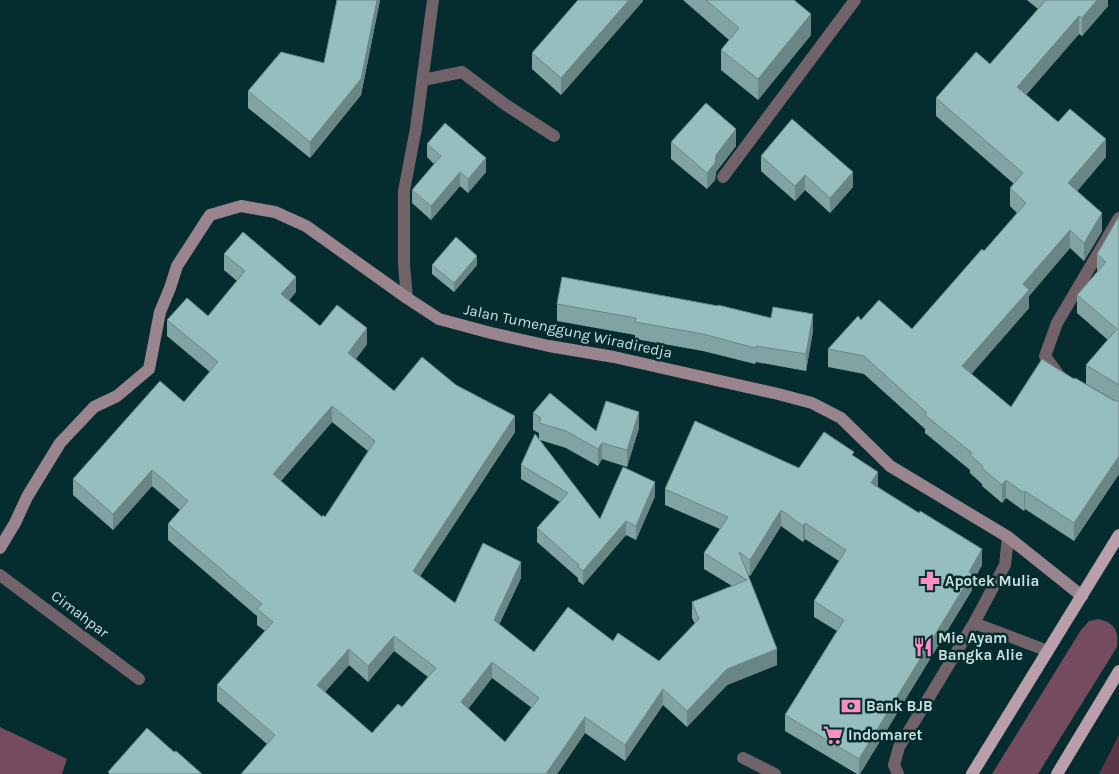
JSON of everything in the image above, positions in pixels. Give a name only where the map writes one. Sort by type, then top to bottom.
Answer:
[{"type":"main road","points":[[972,774],[1119,535]]},
{"type":"main road","points":[[1057,774],[1119,671]]},
{"type":"street","points":[[407,298],[404,257],[404,192],[416,128],[433,0]]},
{"type":"street","points":[[723,176],[855,0]]},
{"type":"street","points":[[423,80],[462,72],[506,105],[554,136]]},
{"type":"street","name":"Jalan Tumenggung Wiradiredja","points":[[0,548],[15,523],[27,497],[60,443],[94,407],[117,396],[148,369],[160,312],[177,266],[210,216],[241,206],[275,212],[306,226],[407,298],[439,318],[491,333],[549,346],[614,357],[778,394],[812,404],[841,418],[890,466],[1008,537],[1082,596]]},
{"type":"street","points":[[1071,384],[1063,380],[1045,356],[1057,323],[1119,218]]},
{"type":"street","points":[[898,774],[894,765],[899,746],[974,623],[1005,564],[1008,537]]},
{"type":"street","name":"Cimahpar","points":[[0,575],[139,679]]},
{"type":"street","points":[[974,623],[1048,651]]},
{"type":"street","points":[[743,758],[775,774]]},
{"type":"shaded area","points":[[1099,619],[1115,628],[1117,647],[1038,774],[992,774],[1081,630],[1089,621]]},
{"type":"shaded area","points":[[0,727],[67,759],[62,774],[0,774]]},
{"type":"shaded area","points":[[1119,735],[1119,774],[1099,774]]},
{"type":"building","points":[[337,0],[377,0],[361,79],[310,142],[248,91],[281,52],[324,63]]},
{"type":"building","points":[[578,0],[629,0],[561,78],[532,53]]},
{"type":"building","points":[[706,0],[794,0],[811,14],[758,79],[721,50],[739,28]]},
{"type":"building","points":[[1046,0],[1097,0],[1082,18],[1079,16],[1017,87],[1058,122],[1070,109],[1106,139],[1068,183],[1102,213],[1084,243],[1070,230],[1023,284],[1029,290],[962,366],[1011,407],[1042,359],[1074,379],[1115,401],[1119,401],[1119,456],[1074,523],[1006,480],[1002,485],[982,468],[983,466],[970,455],[972,453],[925,415],[927,413],[864,356],[828,349],[858,316],[861,320],[879,300],[912,329],[982,249],[984,251],[1026,203],[1010,188],[1023,173],[936,98],[976,52],[990,64]]},
{"type":"building","points":[[706,103],[736,129],[716,155],[715,163],[707,173],[671,142]]},
{"type":"building","points":[[792,119],[853,172],[830,198],[805,175],[795,186],[761,156]]},
{"type":"building","points":[[445,123],[486,158],[468,179],[460,172],[431,206],[412,190],[441,156],[427,144]]},
{"type":"building","points":[[1119,216],[1119,385],[1086,365],[1117,329],[1077,295],[1106,262],[1097,254]]},
{"type":"building","points":[[243,232],[296,277],[281,294],[320,326],[337,305],[367,328],[348,353],[394,391],[422,357],[456,385],[515,416],[413,571],[455,603],[483,543],[521,562],[494,620],[534,652],[568,607],[613,641],[618,633],[659,661],[699,619],[692,602],[747,580],[704,553],[728,517],[665,489],[695,421],[799,468],[824,432],[854,452],[852,455],[878,472],[871,483],[982,549],[969,572],[972,574],[859,759],[785,715],[844,620],[814,601],[846,550],[805,523],[803,526],[781,510],[750,560],[739,552],[777,649],[727,669],[687,711],[663,689],[625,745],[585,717],[546,774],[241,774],[275,735],[217,685],[273,622],[257,609],[262,604],[168,524],[188,501],[152,470],[113,514],[73,479],[160,381],[184,402],[218,362],[167,320],[187,298],[208,316],[245,271],[224,254]],"holes":[[[332,406],[375,441],[325,517],[323,515],[322,517],[273,474]],[[394,636],[436,668],[402,707],[398,704],[372,733],[317,685],[349,649],[368,666]],[[492,662],[539,698],[505,742],[461,702]]]},
{"type":"building","points":[[456,237],[477,256],[454,283],[432,265]]},
{"type":"building","points":[[562,277],[718,305],[771,318],[773,307],[813,314],[806,354],[756,346],[755,348],[703,334],[635,322],[636,318],[557,304]]},
{"type":"building","points":[[550,393],[596,431],[606,401],[639,412],[627,450],[602,443],[598,449],[566,431],[539,423],[541,418],[533,413]]},
{"type":"building","points":[[535,434],[600,519],[623,467],[655,482],[636,526],[626,521],[583,571],[578,567],[579,565],[537,528],[568,493],[521,465]]},
{"type":"building","points":[[147,728],[202,774],[110,774],[108,772]]},
{"type":"place","name":"Apotek Mulia","points":[[930,581]]},
{"type":"place","name":"Mie Ayam Bangka Alie","points":[[923,647]]},
{"type":"place","name":"Bank BJB","points":[[851,706]]},
{"type":"place","name":"Indomaret","points":[[833,735]]}]
